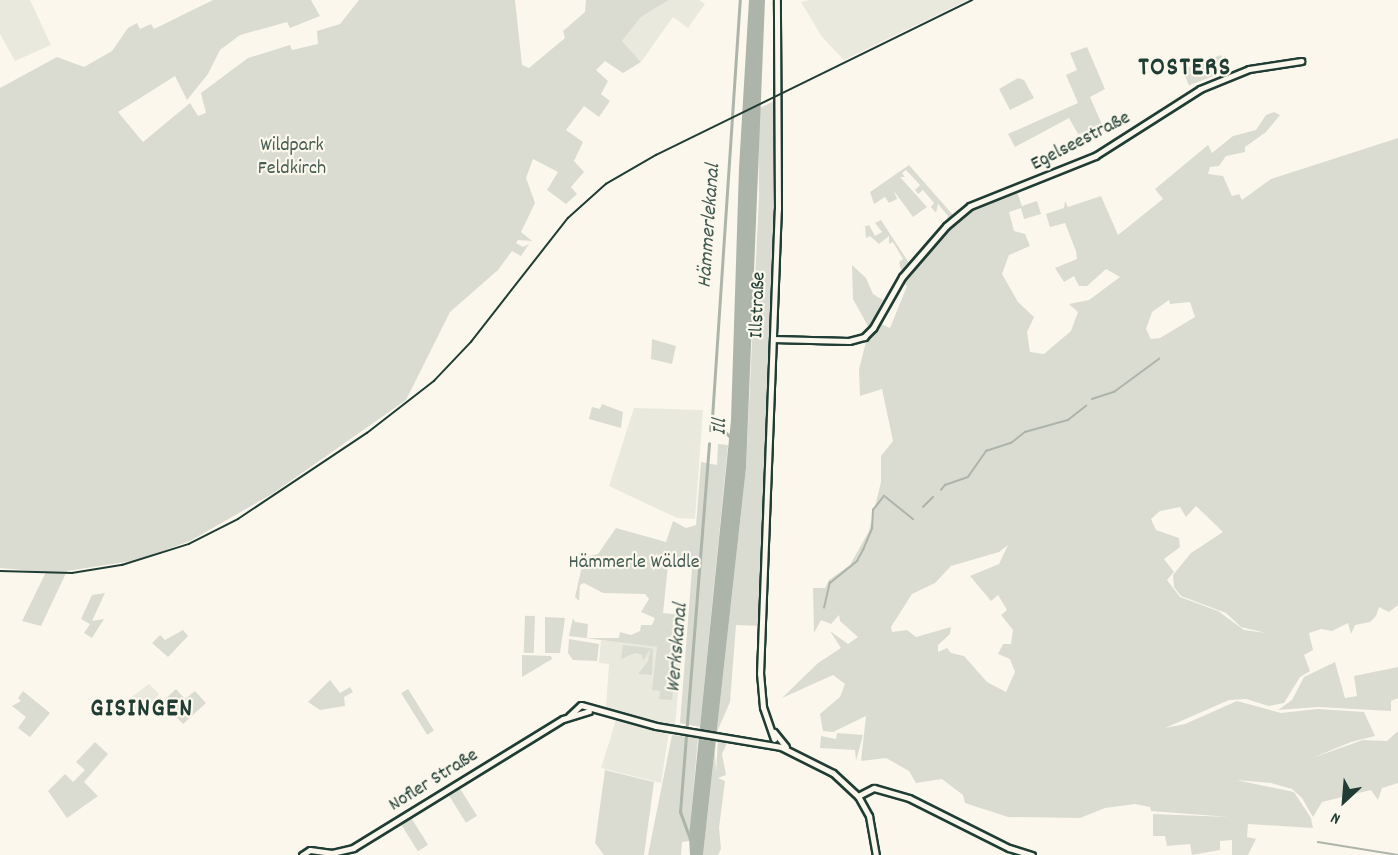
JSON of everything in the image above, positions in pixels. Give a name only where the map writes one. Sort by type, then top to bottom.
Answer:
[{"type":"main road","name":"Illstraße","points":[[774,741],[760,692],[778,202],[777,0]]},
{"type":"main road","name":"Egelseestraße","points":[[772,339],[849,341],[868,334],[902,277],[946,226],[970,206],[1095,156],[1198,90],[1260,67],[1301,61]]},
{"type":"main road","name":"Nofler Straße","points":[[302,855],[310,850],[332,854],[351,849],[580,710],[593,710],[677,730],[765,745],[774,741]]},
{"type":"main road","points":[[774,741],[782,745]]},
{"type":"main road","points":[[774,741],[832,773],[858,796],[868,811],[876,855]]},
{"type":"main road","points":[[858,796],[874,788],[909,798],[1009,849],[1032,855]]},
{"type":"shaded area","points":[[0,0],[30,0],[51,45],[15,61],[0,34]]},
{"type":"shaded area","points":[[669,0],[699,0],[705,4],[688,28],[673,17],[641,62],[622,41],[641,17]]},
{"type":"shaded area","points":[[749,0],[765,0],[746,468],[703,855],[690,855],[689,836],[731,420],[739,168]]},
{"type":"shaded area","points":[[809,0],[968,0],[844,60],[822,37],[801,2]]},
{"type":"shaded area","points":[[634,408],[703,410],[695,519],[677,518],[609,486]]},
{"type":"shaded area","points":[[601,640],[658,647],[681,660],[675,726],[606,707],[609,664],[599,663]]},
{"type":"shaded area","points":[[149,684],[159,694],[141,716],[126,701]]},
{"type":"shaded area","points":[[616,720],[669,731],[661,783],[601,768]]},
{"type":"green space","name":"Wildpark Feldkirch","points":[[213,0],[311,0],[320,16],[290,28],[287,22],[240,35],[220,50],[208,74],[187,100],[175,76],[118,112],[143,142],[190,103],[198,116],[206,113],[201,93],[248,58],[290,45],[292,50],[318,44],[317,31],[340,24],[359,0],[515,0],[522,65],[529,68],[565,38],[563,31],[585,12],[586,0],[669,0],[641,17],[622,41],[641,62],[623,73],[605,61],[596,70],[608,81],[601,94],[610,101],[599,117],[584,106],[566,130],[583,142],[574,161],[584,172],[571,187],[577,194],[566,204],[547,190],[558,172],[533,159],[526,178],[535,203],[521,232],[532,241],[518,240],[516,243],[523,247],[529,244],[521,256],[512,251],[498,270],[450,312],[406,400],[272,494],[190,541],[138,560],[67,571],[41,626],[22,621],[46,572],[0,568],[0,88],[57,57],[84,67],[112,51],[128,28],[137,23],[140,29],[151,24],[154,29]]},
{"type":"green space","points":[[1087,47],[1105,89],[1090,97],[1104,129],[1078,134],[1069,118],[1015,147],[1008,134],[1078,103],[1066,75],[1077,70],[1070,53]]},
{"type":"green space","points":[[1221,55],[1227,71],[1189,86],[1183,70]]},
{"type":"green space","points":[[1018,78],[1024,80],[1034,98],[1010,110],[999,89]]},
{"type":"green space","points":[[776,100],[778,153],[762,626],[736,625],[730,702],[717,732],[715,753],[716,772],[718,740],[727,743],[722,754],[726,775],[718,778],[725,781],[719,828],[721,849],[718,855],[703,855],[746,468],[759,195],[758,109]]},
{"type":"green space","points":[[1274,112],[1280,115],[1266,132],[1245,147],[1245,152],[1226,156],[1219,166],[1210,167],[1208,174],[1223,176],[1232,196],[1239,194],[1242,200],[1271,179],[1398,138],[1398,605],[1389,612],[1379,607],[1376,616],[1370,622],[1355,625],[1351,634],[1348,623],[1332,631],[1321,629],[1309,633],[1313,650],[1304,655],[1310,671],[1300,677],[1284,703],[1269,706],[1246,699],[1229,700],[1165,728],[1185,724],[1237,701],[1281,713],[1318,709],[1364,712],[1375,736],[1351,742],[1312,758],[1363,740],[1387,741],[1398,731],[1398,783],[1382,788],[1378,800],[1371,790],[1322,802],[1313,817],[1302,798],[1292,789],[1271,783],[1236,780],[1294,792],[1311,818],[1313,828],[1248,824],[1247,837],[1256,839],[1248,855],[1232,855],[1232,840],[1220,841],[1220,850],[1192,855],[1190,844],[1167,846],[1165,836],[1153,836],[1153,814],[1229,817],[1151,811],[1150,807],[1135,804],[1105,808],[1080,818],[1008,817],[965,803],[963,795],[942,779],[916,783],[909,771],[886,758],[861,761],[866,716],[833,732],[823,731],[820,714],[840,697],[845,684],[833,675],[782,698],[818,663],[841,648],[830,631],[848,644],[858,637],[840,621],[839,615],[831,624],[821,620],[814,633],[813,588],[825,588],[829,580],[850,565],[869,531],[881,482],[881,456],[893,441],[882,389],[860,396],[859,369],[868,334],[877,322],[890,328],[907,286],[899,280],[970,206],[1016,189],[1022,206],[1037,201],[1041,214],[1024,219],[1021,208],[1009,212],[1014,231],[1025,234],[1030,246],[1009,255],[1002,274],[1018,302],[1034,317],[1027,332],[1030,352],[1044,354],[1071,331],[1078,312],[1069,304],[1089,300],[1120,277],[1106,269],[1087,286],[1079,286],[1074,276],[1064,282],[1055,268],[1077,259],[1076,251],[1065,223],[1050,227],[1046,214],[1064,208],[1065,201],[1068,207],[1101,196],[1118,235],[1163,199],[1155,189],[1208,145],[1212,153],[1233,136],[1256,130],[1266,115]],"holes":[[[1169,300],[1170,304],[1190,302],[1195,317],[1160,338],[1151,339],[1146,329],[1152,312]],[[1196,506],[1223,532],[1191,553],[1173,575],[1174,587],[1181,596],[1226,613],[1241,627],[1266,633],[1244,630],[1218,611],[1180,597],[1167,580],[1174,572],[1164,559],[1180,547],[1179,538],[1156,530],[1151,519],[1160,511],[1180,507],[1186,517]],[[1008,545],[999,564],[970,576],[991,601],[998,595],[1007,610],[1001,615],[1013,630],[1011,644],[1003,644],[998,654],[1010,659],[1015,672],[1006,692],[987,682],[964,656],[951,653],[947,648],[938,652],[938,645],[950,634],[951,627],[916,637],[907,630],[892,632],[891,627],[912,594],[935,583],[951,566],[999,552]]]},
{"type":"green space","points":[[909,165],[953,215],[946,222],[948,216],[938,204],[936,213],[931,207],[934,203],[923,190],[918,194],[915,190],[920,185],[906,170],[902,173],[905,177],[900,177],[927,207],[913,217],[894,191],[897,199],[889,203],[885,197],[874,204],[870,192]]},
{"type":"green space","points":[[881,220],[909,263],[902,272],[899,262],[903,259],[893,242],[889,244],[889,236],[879,244],[870,236],[866,238],[865,226],[869,225],[875,236],[882,232],[875,223]]},
{"type":"green space","points":[[852,265],[866,278],[873,294],[883,300],[869,328],[853,299]]},
{"type":"green space","points":[[652,339],[676,346],[672,364],[651,359]]},
{"type":"green space","points":[[602,404],[623,412],[621,428],[589,419],[592,407],[600,409]]},
{"type":"green space","name":"Hämmerle Wäldle","points":[[718,444],[728,445],[700,727],[680,723],[692,569],[668,566],[663,613],[683,615],[685,620],[680,629],[672,700],[659,699],[660,691],[652,690],[657,647],[569,636],[573,618],[575,622],[588,624],[587,638],[619,638],[620,632],[631,635],[640,631],[641,625],[652,625],[655,618],[641,612],[649,599],[645,594],[603,593],[584,583],[580,585],[579,601],[575,597],[584,557],[598,554],[616,528],[666,542],[673,521],[686,528],[696,525],[701,462],[717,465]]},
{"type":"green space","points":[[105,593],[92,621],[104,619],[92,638],[84,633],[90,624],[81,619],[92,595]]},
{"type":"green space","points":[[525,616],[535,616],[534,653],[524,653]]},
{"type":"green space","points":[[545,617],[565,618],[560,653],[545,653]]},
{"type":"green space","points":[[183,630],[188,636],[168,657],[152,643],[160,635],[165,640]]},
{"type":"green space","points":[[569,639],[599,644],[597,661],[573,660],[568,653]]},
{"type":"green space","points":[[623,645],[653,649],[652,675],[638,674],[648,661],[650,649],[643,661],[642,655],[635,653],[621,659]]},
{"type":"green space","points":[[522,655],[551,656],[552,659],[522,677]]},
{"type":"green space","points":[[1335,662],[1345,698],[1357,696],[1354,676],[1398,667],[1398,698],[1391,701],[1391,711],[1318,707],[1278,710],[1292,700],[1304,677]]},
{"type":"green space","points":[[330,680],[340,693],[350,687],[353,692],[344,697],[345,706],[320,710],[308,702]]},
{"type":"green space","points":[[176,689],[185,699],[195,691],[206,703],[183,724],[162,702]]},
{"type":"green space","points":[[408,689],[434,731],[427,735],[401,693]]},
{"type":"green space","points":[[23,691],[50,713],[30,737],[18,728],[26,717],[12,706],[21,701],[18,698]]},
{"type":"green space","points":[[837,733],[863,735],[856,761],[855,750],[820,748],[821,736],[836,739]]},
{"type":"green space","points":[[672,735],[698,738],[689,841],[682,842],[681,855],[648,855]]},
{"type":"green space","points":[[95,742],[108,754],[84,782],[98,796],[67,818],[48,791],[65,774],[73,782],[85,770],[76,762]]},
{"type":"green space","points":[[605,770],[654,782],[644,855],[604,855],[595,843]]},
{"type":"green space","points":[[459,787],[477,816],[466,823],[448,794]]},
{"type":"green space","points":[[410,816],[428,845],[418,851],[400,822]]},
{"type":"waterway","name":"Hämmerlekanal","points":[[731,438],[712,418],[740,0]]},
{"type":"waterway","points":[[1092,399],[1114,392],[1159,359]]},
{"type":"waterway","points":[[941,490],[945,485],[968,477],[986,451],[1011,443],[1025,432],[1068,420],[1086,406]]},
{"type":"waterway","name":"Werkskanal","points":[[710,430],[711,420]]},
{"type":"waterway","name":"Werkskanal","points":[[690,839],[680,812],[709,443]]},
{"type":"waterway","points":[[824,608],[830,583],[857,561],[863,550],[872,529],[873,510],[884,496]]},
{"type":"waterway","points":[[886,497],[913,519]]},
{"type":"waterway","points":[[923,507],[933,497]]},
{"type":"waterway","points":[[1318,842],[1398,855]]},
{"type":"railway","points":[[0,571],[72,573],[122,565],[189,544],[238,519],[367,433],[434,381],[471,342],[568,218],[606,184],[656,155],[972,0]]},
{"type":"district","name":"TOSTERS","points":[[1185,69]]},
{"type":"district","name":"GISINGEN","points":[[142,710]]},
{"type":"water label","name":"Ill","points":[[721,427]]}]
